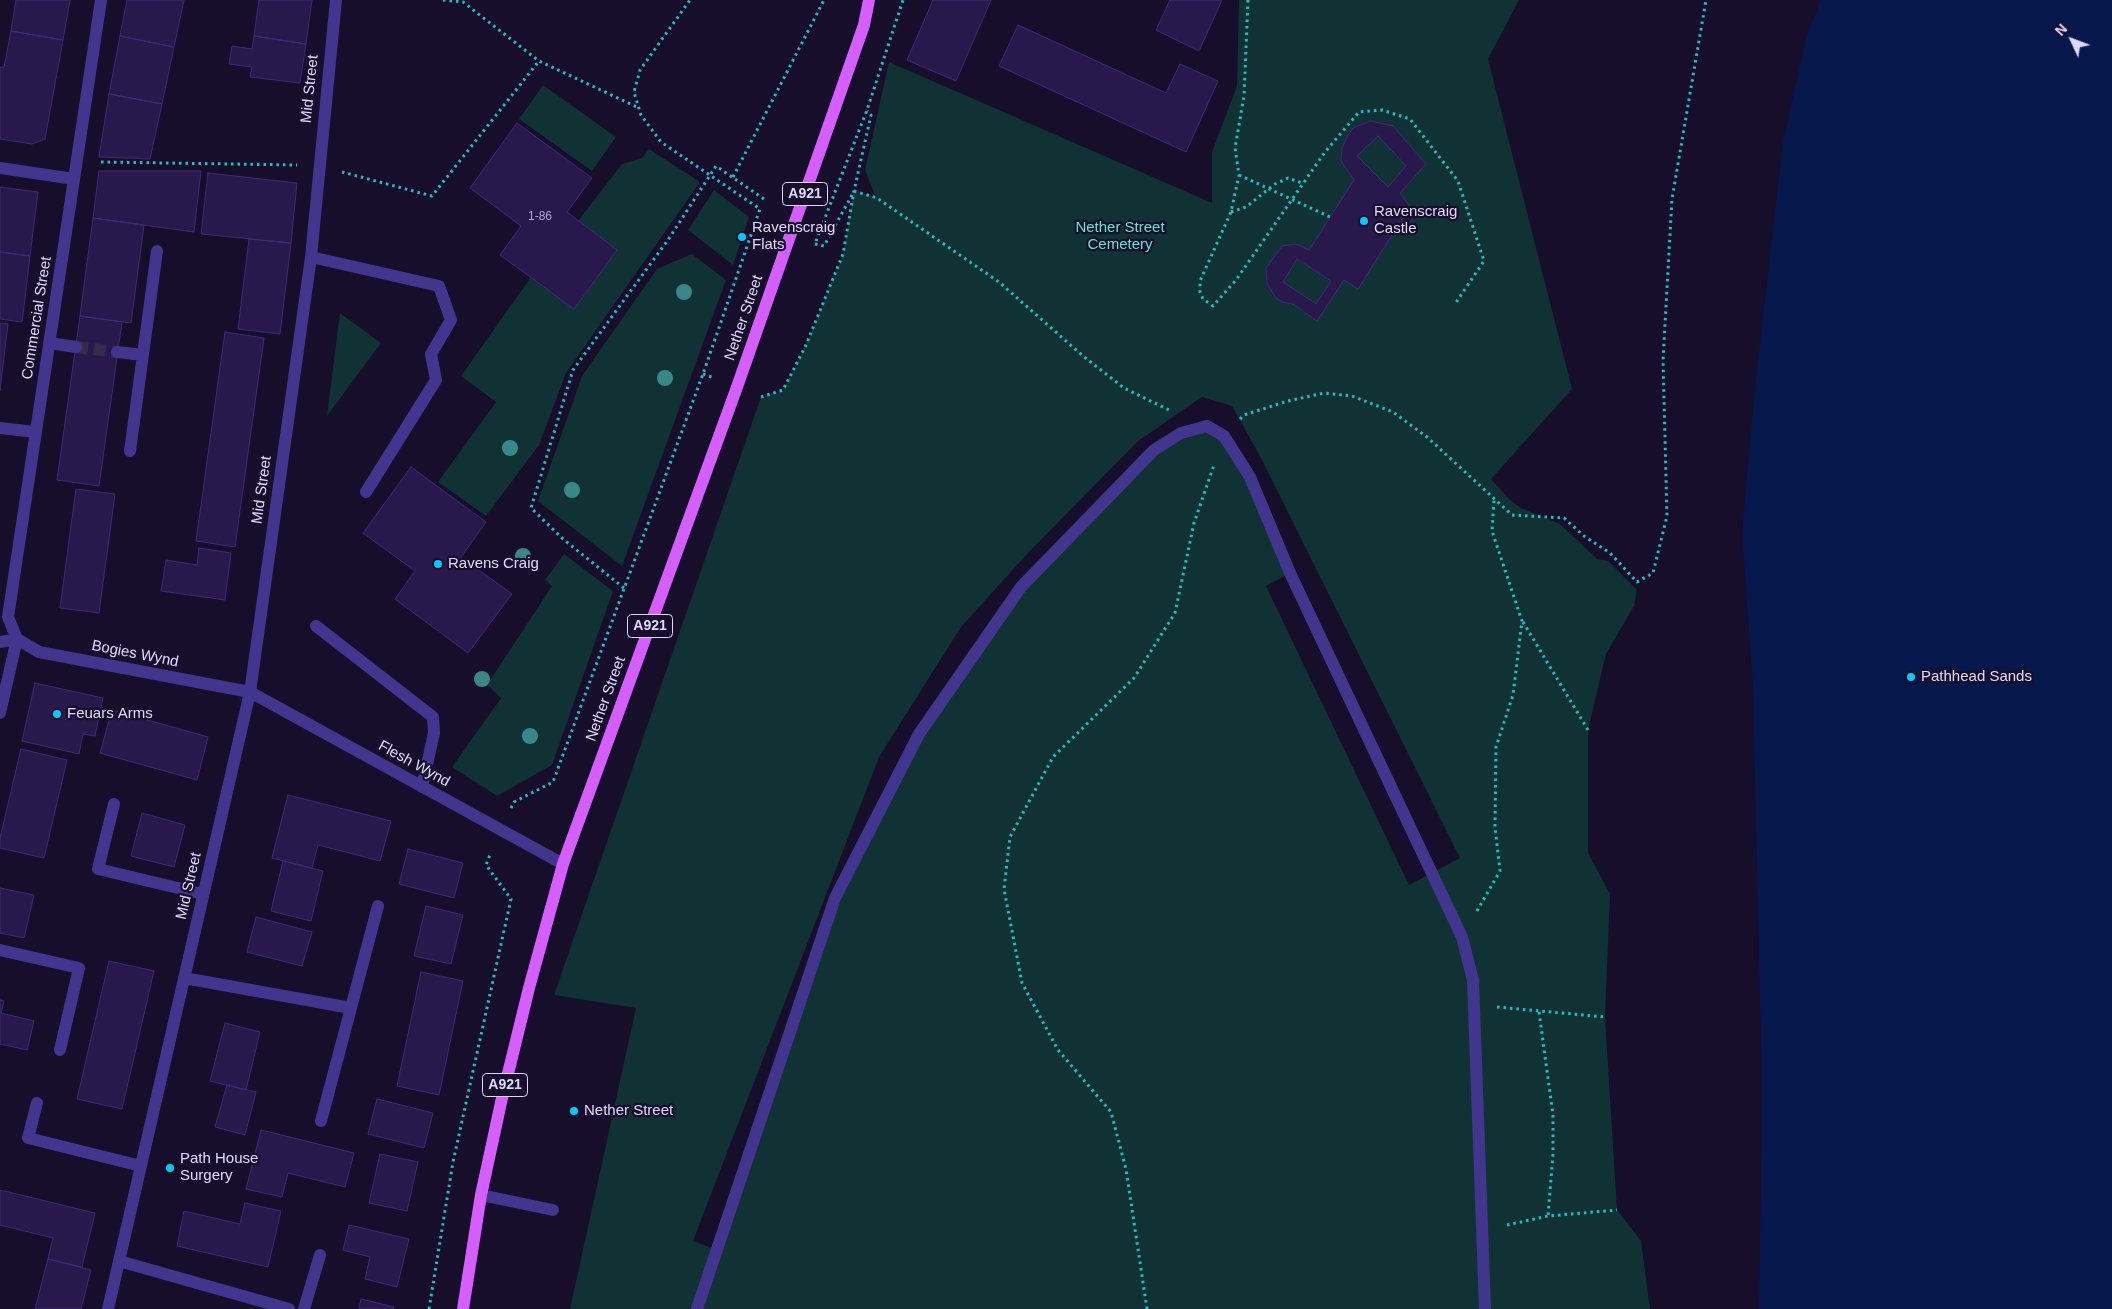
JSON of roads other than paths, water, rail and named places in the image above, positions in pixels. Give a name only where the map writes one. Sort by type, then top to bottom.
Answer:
[{"type":"main road","name":"Nether Street","points":[[463,1309],[481,1195],[529,988],[563,864],[766,304],[864,25],[869,0]]},
{"type":"street","name":"Commercial Street","points":[[17,639],[8,617],[101,0]]},
{"type":"street","name":"Mid Street","points":[[108,1309],[250,692],[311,257],[336,0]]},
{"type":"street","points":[[0,168],[74,179]]},
{"type":"street","points":[[130,451],[157,251]]},
{"type":"street","points":[[311,257],[439,286],[451,320],[431,354],[436,380],[366,492]]},
{"type":"street","points":[[49,343],[76,347]]},
{"type":"street","points":[[117,352],[143,355]]},
{"type":"street","points":[[697,1309],[835,898],[918,734],[1021,587],[1154,450],[1180,433],[1207,426],[1224,436],[1250,477],[1290,573],[1462,937],[1473,980],[1485,1309]]},
{"type":"street","points":[[0,428],[35,432]]},
{"type":"street","points":[[316,626],[433,717],[434,733],[422,787]]},
{"type":"street","points":[[0,642],[17,639],[0,713]]},
{"type":"street","name":"Bogies Wynd","points":[[17,639],[39,652],[250,692]]},
{"type":"street","name":"Flesh Wynd","points":[[250,692],[563,864]]},
{"type":"street","points":[[114,804],[98,869],[203,894]]},
{"type":"street","points":[[321,1121],[378,906]]},
{"type":"street","points":[[0,950],[79,968],[60,1050]]},
{"type":"street","points":[[184,978],[352,1008]]},
{"type":"street","points":[[37,1103],[28,1138],[141,1166]]},
{"type":"street","points":[[481,1195],[553,1210]]},
{"type":"street","points":[[304,1309],[320,1255]]},
{"type":"street","points":[[119,1261],[289,1309]]},
{"type":"tunnel","points":[[76,347],[117,352]]},
{"type":"place","name":"Ravenscraig Castle","points":[[1364,221]]},
{"type":"place","name":"Ravenscraig Flats","points":[[742,237]]},
{"type":"place","name":"Ravens Craig","points":[[438,564]]},
{"type":"place","name":"Pathhead Sands","points":[[1911,677]]},
{"type":"place","name":"Feuars Arms","points":[[57,714]]},
{"type":"place","name":"Nether Street","points":[[574,1111]]},
{"type":"place","name":"Path House Surgery","points":[[170,1168]]},
{"type":"park label","name":"Nether Street Cemetery","points":[[1120,236]]}]
